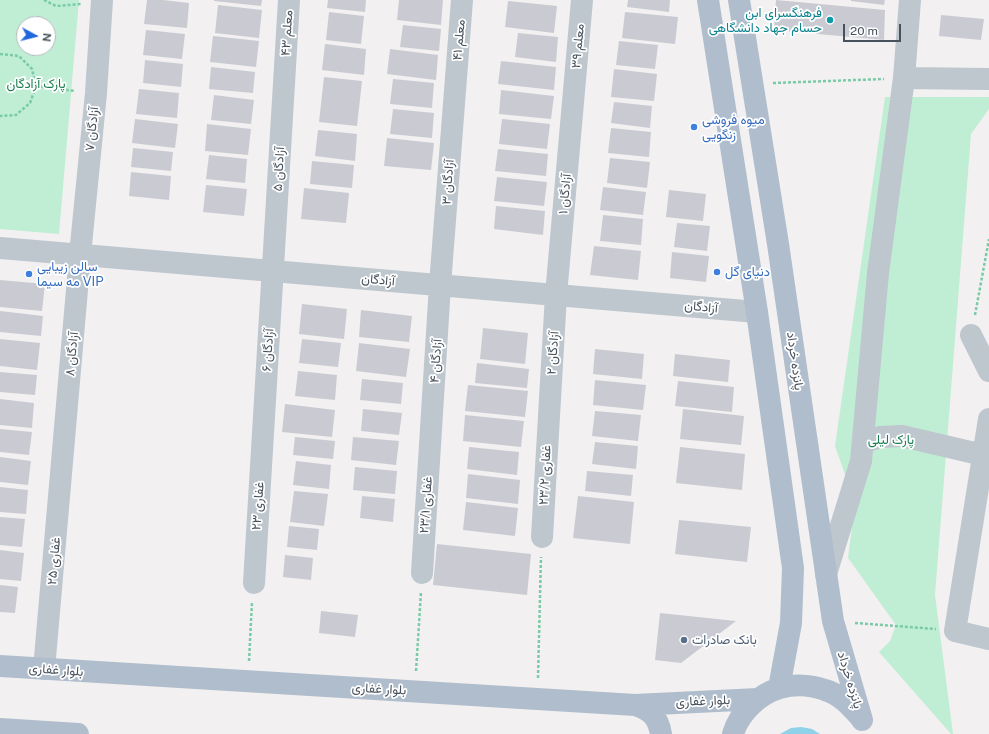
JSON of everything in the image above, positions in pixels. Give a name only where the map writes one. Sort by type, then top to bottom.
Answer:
[{"type":"main road","points":[[708,0],[757,312],[793,568],[791,623],[779,688]]},
{"type":"main road","name":"پانزده خرداد","points":[[739,0],[778,244],[833,621],[865,727]]},
{"type":"main road","name":"بلوار غفاری","points":[[0,666],[635,705],[758,699]]},
{"type":"main road","points":[[733,734],[734,728],[745,712],[758,699],[779,688],[803,685],[826,690],[847,702],[865,727]]},
{"type":"main road","points":[[635,705],[645,708],[653,714],[658,723],[661,734]]},
{"type":"main road","points":[[0,729],[78,734]]},
{"type":"street","name":"معلم ۴۳","points":[[285,67],[289,0]]},
{"type":"street","name":"معلم ۴۱","points":[[455,79],[462,0]]},
{"type":"street","name":"معلم ۳۹","points":[[574,93],[582,0]]},
{"type":"street","points":[[826,574],[861,461],[878,273],[904,78],[910,0]]},
{"type":"street","name":"آزادگان ۷","points":[[80,255],[96,93],[102,1]]},
{"type":"street","name":"آزادگان ۵","points":[[273,271],[285,67]]},
{"type":"street","points":[[904,78],[989,79]]},
{"type":"street","name":"آزادگان ۳","points":[[440,285],[455,79]]},
{"type":"street","name":"آزادگان ۱","points":[[556,295],[574,93]]},
{"type":"street","name":"آزادگان","points":[[0,248],[757,312]]},
{"type":"street","name":"آزادگان ۸","points":[[64,453],[80,255]]},
{"type":"street","name":"آزادگان ۶","points":[[263,430],[273,271]]},
{"type":"street","name":"آزادگان ۴","points":[[431,437],[440,285]]},
{"type":"street","name":"آزادگان ۲","points":[[549,412],[556,295]]},
{"type":"street","points":[[971,335],[989,371]]},
{"type":"street","name":"غفاری ۲۳/۲","points":[[542,537],[549,412]]},
{"type":"street","points":[[989,419],[955,631],[989,639]]},
{"type":"street","name":"غفاری ۲۳","points":[[254,583],[263,430]]},
{"type":"street","points":[[863,443],[880,437],[902,436],[983,455]]},
{"type":"street","name":"غفاری ۲۳/۱","points":[[422,573],[431,437]]},
{"type":"street","name":"غفاری ۲۵","points":[[44,669],[64,453]]},
{"type":"path","points":[[44,0],[56,6],[102,1]]},
{"type":"path","points":[[0,54],[19,56],[32,69],[36,86],[30,103],[16,115],[0,116]]},
{"type":"path","points":[[752,83],[904,78]]},
{"type":"path","points":[[36,86],[96,93]]},
{"type":"path","points":[[971,335],[989,239]]},
{"type":"path","points":[[537,699],[542,537]]},
{"type":"path","points":[[415,691],[422,573]]},
{"type":"path","points":[[247,682],[254,583]]},
{"type":"path","points":[[833,621],[955,631]]},
{"type":"green space","name":"پارک آزادگان","points":[[0,0],[79,0],[59,234],[0,229]]},
{"type":"green space","name":"پارک لیلی","points":[[885,97],[989,97],[989,109],[971,134],[935,595],[953,734],[951,734],[879,652],[890,641],[896,625],[848,558],[855,503],[835,446]]},
{"type":"water","points":[[801,727],[812,729],[820,734],[780,734],[791,728]]},
{"type":"building","points":[[147,0],[189,3],[187,28],[144,24]]},
{"type":"building","points":[[214,0],[262,0],[261,6]]},
{"type":"building","points":[[328,0],[366,0],[365,12],[327,8]]},
{"type":"building","points":[[399,0],[443,0],[441,25],[397,20]]},
{"type":"building","points":[[628,0],[670,0],[669,12],[627,7]]},
{"type":"building","name":"فرهنگسرای ابن حسام جهاد دانشگاهی","points":[[776,0],[885,10],[884,40],[774,30]]},
{"type":"building","points":[[851,0],[885,0],[884,5]]},
{"type":"building","points":[[508,1],[557,6],[554,33],[505,27]]},
{"type":"building","points":[[218,5],[262,10],[259,38],[215,33]]},
{"type":"building","points":[[329,12],[364,16],[361,44],[326,40]]},
{"type":"building","points":[[625,12],[678,17],[675,44],[622,38]]},
{"type":"building","points":[[941,15],[984,19],[981,40],[939,36]]},
{"type":"building","points":[[403,25],[441,29],[439,51],[400,47]]},
{"type":"building","points":[[146,30],[185,34],[182,59],[143,55]]},
{"type":"building","points":[[518,33],[558,37],[556,62],[515,57]]},
{"type":"building","points":[[213,36],[259,41],[256,67],[210,62]]},
{"type":"building","points":[[619,41],[658,45],[655,69],[616,65]]},
{"type":"building","points":[[325,44],[366,49],[364,75],[322,70]]},
{"type":"building","points":[[390,49],[438,55],[436,80],[387,74]]},
{"type":"building","points":[[145,60],[183,64],[181,87],[143,83]]},
{"type":"building","points":[[501,61],[556,67],[554,90],[498,84]]},
{"type":"building","points":[[211,67],[255,72],[253,93],[209,89]]},
{"type":"building","points":[[614,69],[657,74],[654,101],[611,97]]},
{"type":"building","points":[[324,77],[362,81],[357,126],[319,122]]},
{"type":"building","points":[[393,79],[434,83],[432,108],[390,104]]},
{"type":"building","points":[[139,89],[179,93],[177,118],[136,114]]},
{"type":"building","points":[[501,90],[554,96],[551,119],[499,114]]},
{"type":"building","points":[[214,95],[254,100],[251,124],[211,120]]},
{"type":"building","points":[[614,102],[652,106],[650,128],[611,123]]},
{"type":"building","points":[[393,109],[434,113],[432,138],[390,134]]},
{"type":"building","points":[[135,119],[178,124],[175,148],[132,143]]},
{"type":"building","points":[[502,119],[550,124],[547,149],[499,144]]},
{"type":"building","points":[[207,124],[251,129],[248,155],[205,151]]},
{"type":"building","points":[[611,128],[651,132],[649,157],[608,153]]},
{"type":"building","points":[[318,130],[357,134],[355,161],[315,156]]},
{"type":"building","points":[[387,138],[434,143],[431,170],[384,166]]},
{"type":"building","points":[[133,148],[173,152],[171,171],[131,167]]},
{"type":"building","points":[[498,149],[548,154],[546,176],[495,171]]},
{"type":"building","points":[[209,155],[247,159],[245,183],[206,179]]},
{"type":"building","points":[[610,158],[650,162],[647,188],[607,183]]},
{"type":"building","points":[[312,161],[354,165],[352,188],[310,184]]},
{"type":"building","points":[[131,172],[171,176],[169,200],[129,196]]},
{"type":"building","points":[[497,177],[547,182],[544,206],[494,201]]},
{"type":"building","points":[[206,185],[247,189],[244,216],[203,212]]},
{"type":"building","points":[[603,187],[646,192],[643,215],[600,210]]},
{"type":"building","points":[[304,188],[349,193],[346,223],[301,219]]},
{"type":"building","points":[[669,190],[706,194],[703,221],[666,217]]},
{"type":"building","points":[[496,206],[545,211],[543,235],[494,229]]},
{"type":"building","points":[[603,215],[643,219],[641,245],[600,241]]},
{"type":"building","points":[[677,223],[710,226],[707,251],[674,247]]},
{"type":"building","points":[[594,246],[641,251],[638,280],[590,275]]},
{"type":"building","points":[[672,252],[709,256],[706,282],[670,278]]},
{"type":"building","points":[[0,280],[45,284],[42,311],[0,307]]},
{"type":"building","points":[[302,304],[347,309],[344,339],[299,334]]},
{"type":"building","points":[[361,310],[412,316],[409,342],[359,337]]},
{"type":"building","points":[[0,311],[43,316],[41,336],[0,332]]},
{"type":"building","points":[[483,328],[528,333],[525,364],[480,359]]},
{"type":"building","points":[[0,339],[40,343],[37,370],[0,366]]},
{"type":"building","points":[[302,339],[341,343],[338,367],[299,363]]},
{"type":"building","points":[[359,343],[410,349],[406,377],[356,371]]},
{"type":"building","points":[[595,349],[644,354],[642,379],[593,374]]},
{"type":"building","points":[[675,354],[730,360],[728,382],[673,376]]},
{"type":"building","points":[[477,363],[529,369],[527,388],[475,383]]},
{"type":"building","points":[[298,371],[337,375],[335,400],[295,396]]},
{"type":"building","points":[[0,372],[37,375],[35,395],[0,392]]},
{"type":"building","points":[[362,379],[403,383],[401,404],[360,400]]},
{"type":"building","points":[[595,380],[646,385],[643,410],[593,405]]},
{"type":"building","points":[[678,381],[734,387],[732,412],[675,406]]},
{"type":"building","points":[[468,385],[528,391],[525,417],[465,411]]},
{"type":"building","points":[[0,399],[34,403],[32,428],[0,425]]},
{"type":"building","points":[[285,404],[335,410],[332,437],[282,432]]},
{"type":"building","points":[[363,409],[402,413],[399,435],[361,431]]},
{"type":"building","points":[[683,409],[744,416],[741,445],[680,439]]},
{"type":"building","points":[[595,411],[641,415],[638,441],[592,436]]},
{"type":"building","points":[[465,415],[524,421],[521,447],[463,441]]},
{"type":"building","points":[[0,429],[32,432],[29,455],[0,452]]},
{"type":"building","points":[[295,437],[335,441],[333,459],[293,455]]},
{"type":"building","points":[[353,437],[399,441],[396,465],[351,460]]},
{"type":"building","points":[[595,442],[638,446],[636,469],[592,464]]},
{"type":"building","points":[[469,447],[519,452],[517,475],[467,469]]},
{"type":"building","points":[[680,447],[745,454],[742,490],[676,483]]},
{"type":"building","points":[[0,457],[31,461],[28,485],[0,482]]},
{"type":"building","points":[[296,461],[331,465],[329,489],[293,485]]},
{"type":"building","points":[[355,467],[397,471],[395,494],[353,490]]},
{"type":"building","points":[[587,471],[633,475],[631,496],[585,491]]},
{"type":"building","points":[[468,474],[520,480],[518,504],[466,498]]},
{"type":"building","points":[[0,487],[28,490],[26,514],[0,512]]},
{"type":"building","points":[[294,491],[328,494],[324,526],[290,522]]},
{"type":"building","points":[[362,496],[395,499],[393,522],[360,518]]},
{"type":"building","points":[[578,496],[634,502],[630,544],[573,538]]},
{"type":"building","points":[[466,502],[518,508],[515,536],[463,530]]},
{"type":"building","points":[[0,517],[25,519],[22,547],[0,545]]},
{"type":"building","points":[[679,520],[751,527],[747,562],[675,554]]},
{"type":"building","points":[[289,526],[319,529],[317,550],[287,547]]},
{"type":"building","points":[[437,544],[531,554],[527,595],[433,585]]},
{"type":"building","points":[[0,550],[24,553],[21,581],[0,579]]},
{"type":"building","points":[[285,555],[313,558],[311,580],[283,577]]},
{"type":"building","points":[[0,585],[18,587],[15,613],[0,612]]},
{"type":"building","points":[[321,611],[358,615],[355,637],[319,633]]},
{"type":"building","name":"بانک صادرات","points":[[660,613],[736,621],[681,663],[655,660]]},
{"type":"place","name":"فرهنگسرای ابن حسام جهاد دانشگاهی","points":[[830,20]]},
{"type":"place","name":"میوه فروشی زنگویی","points":[[694,127]]},
{"type":"place","name":"دنیای گل","points":[[717,272]]},
{"type":"place","name":"سالن زیبایی مه سیما VIP","points":[[29,274]]},
{"type":"place","name":"بانک صادرات","points":[[684,640]]}]
